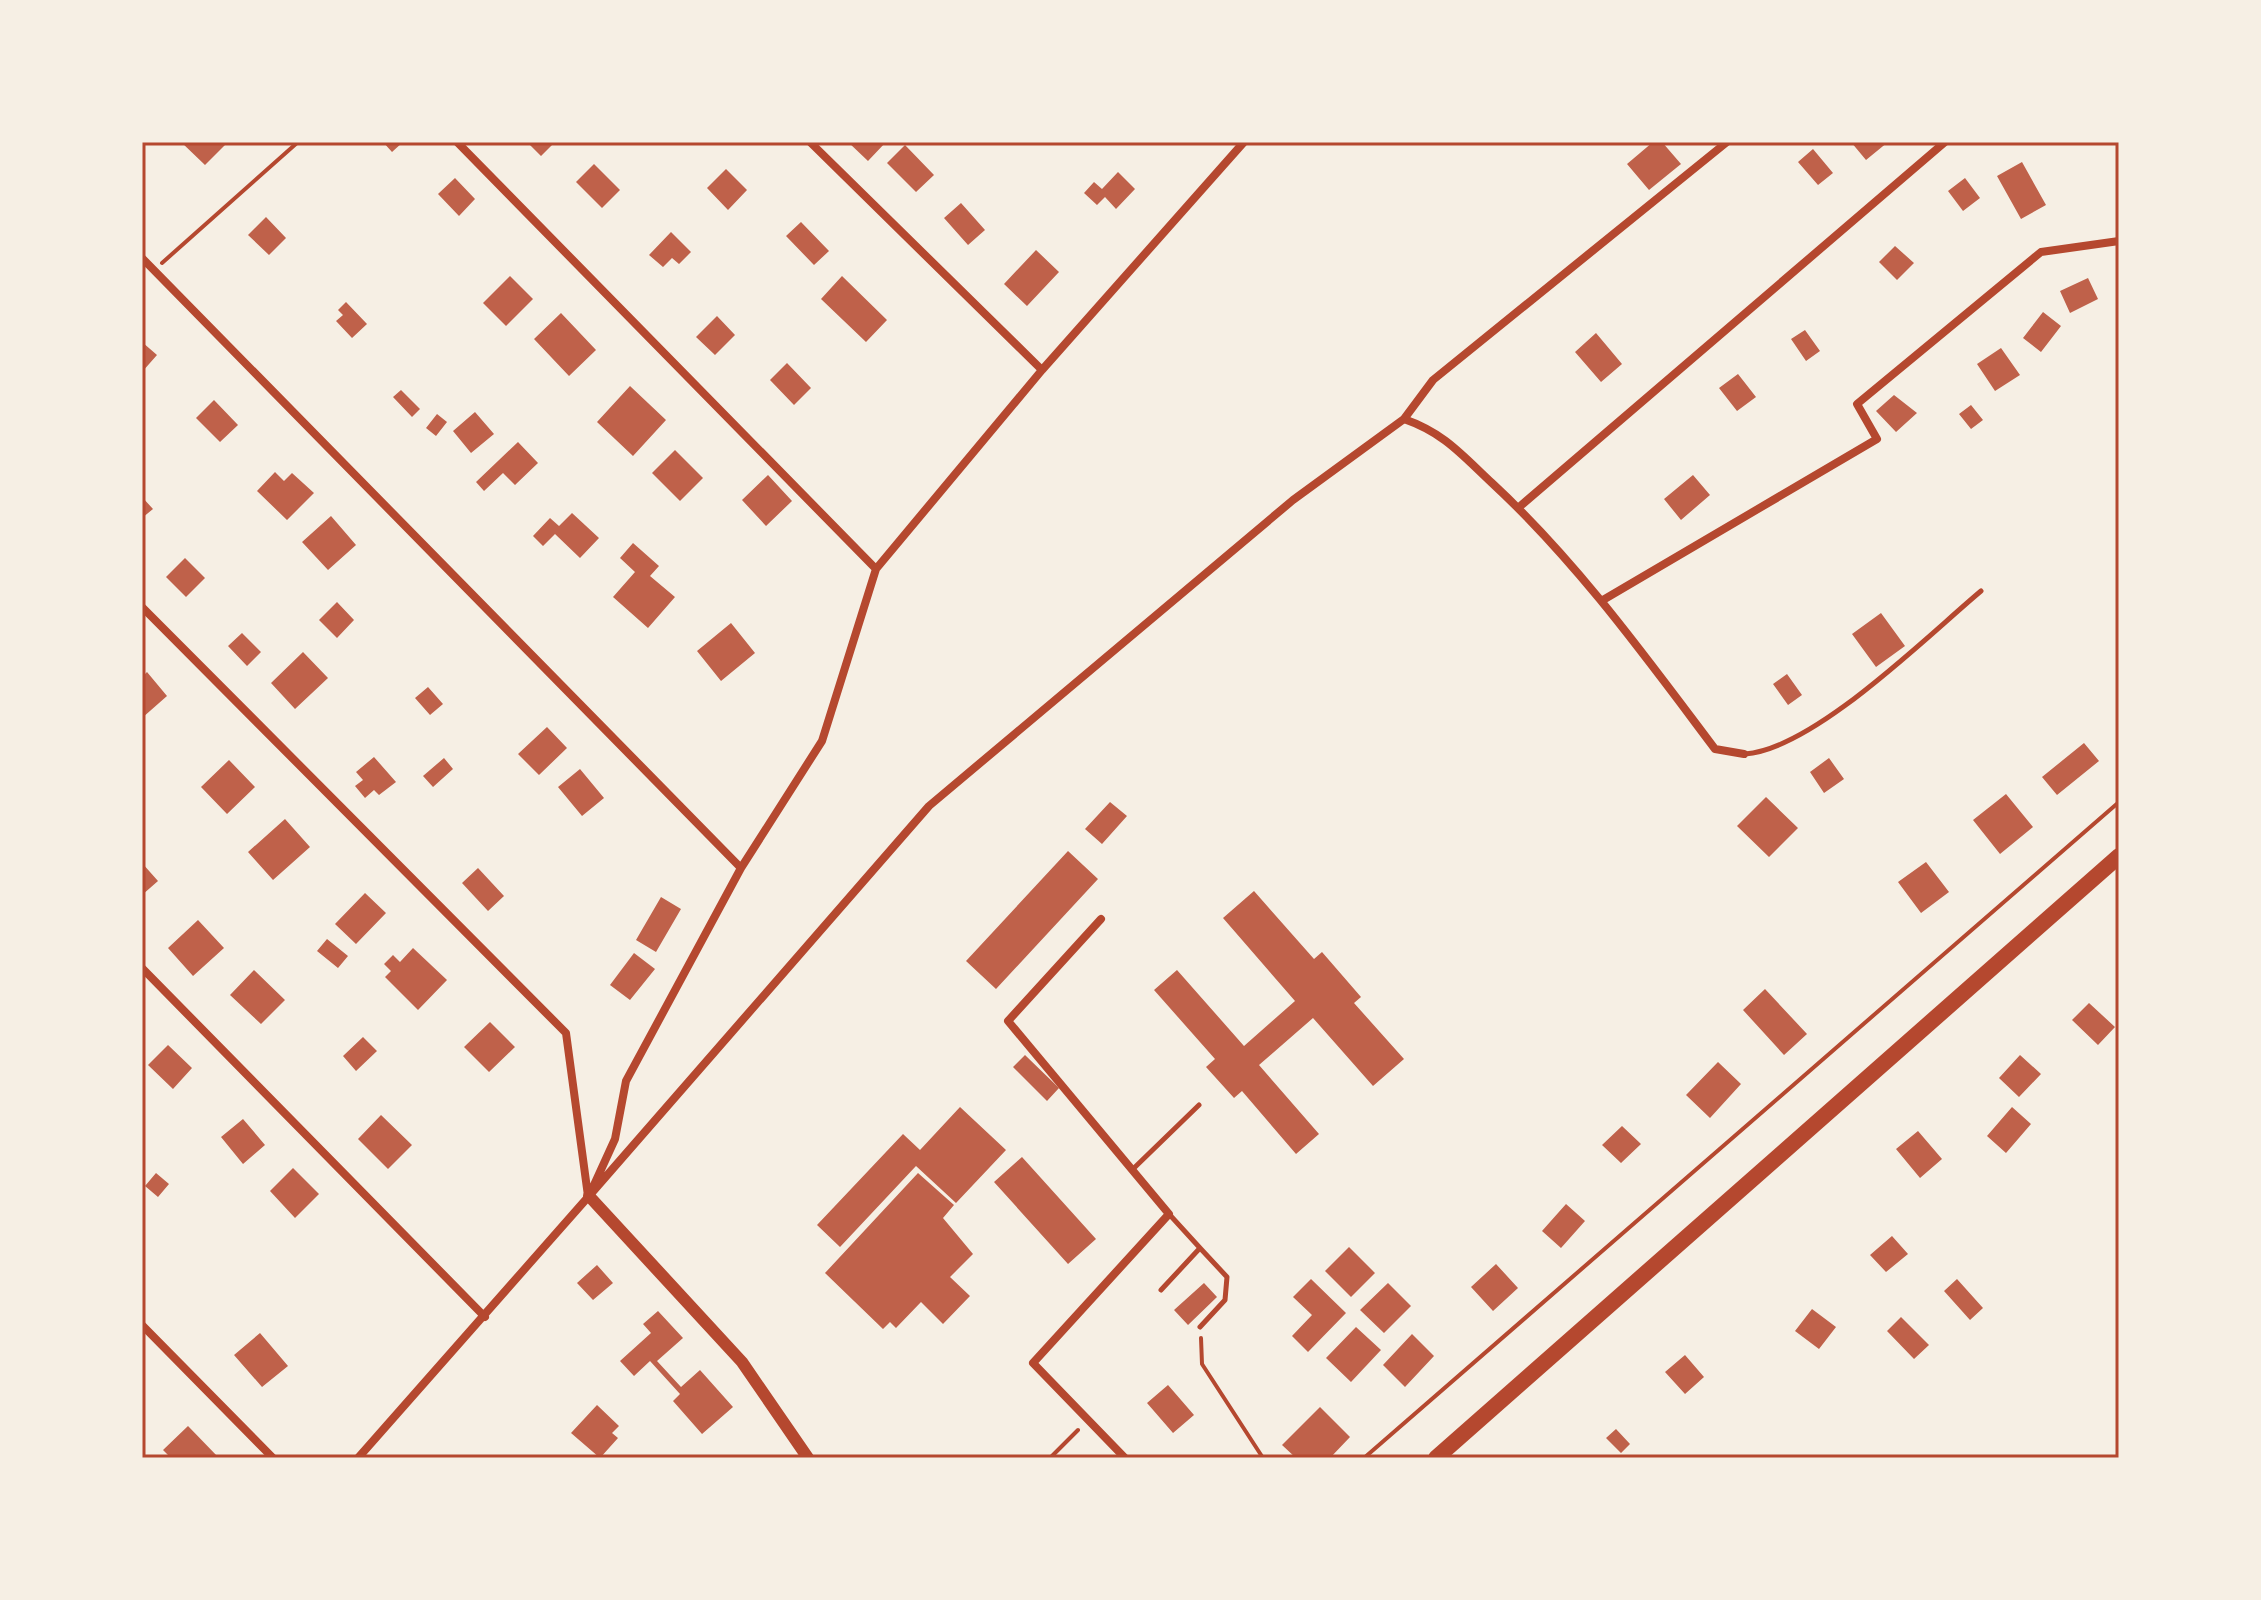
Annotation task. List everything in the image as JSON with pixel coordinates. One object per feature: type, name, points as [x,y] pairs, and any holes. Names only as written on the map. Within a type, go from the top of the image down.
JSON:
[{"type":"main road","points":[[1436,1458],[2119,856]]},
{"type":"street","points":[[457,142],[876,569]]},
{"type":"street","points":[[810,142],[1042,370]]},
{"type":"street","points":[[589,1196],[615,1139],[626,1081],[741,868],[822,741],[876,569],[1042,370],[1244,142]]},
{"type":"street","points":[[358,1458],[485,1317],[929,806],[1293,500],[1404,419],[1433,380],[1727,142]]},
{"type":"street","points":[[1518,508],[1945,142]]},
{"type":"street","points":[[1603,600],[1877,439],[1857,404],[2041,252],[2119,241]]},
{"type":"street","points":[[142,258],[741,868]]},
{"type":"street","points":[[1404,419],[1435,430],[1518,508],[1603,600],[1715,749],[1744,754]]},
{"type":"street","points":[[142,607],[566,1033],[589,1196],[742,1362],[808,1458]]},
{"type":"street","points":[[1101,919],[1008,1021],[1169,1214],[1033,1363],[1125,1458]]},
{"type":"street","points":[[142,968],[485,1317]]},
{"type":"street","points":[[142,1325],[273,1458]]},
{"type":"lane","points":[[1744,754],[1767,752],[1821,721],[1981,591]]},
{"type":"lane","points":[[1132,1170],[1199,1105]]},
{"type":"lane","points":[[1169,1214],[1227,1277],[1225,1300],[1200,1327]]},
{"type":"lane","points":[[1161,1290],[1200,1248]]},
{"type":"path","points":[[154,270],[298,142]]},
{"type":"path","points":[[1364,1458],[2119,802]]},
{"type":"path","points":[[1200,1327],[1202,1364],[1263,1458]]},
{"type":"path","points":[[1050,1458],[1088,1419]]},
{"type":"building","points":[[181,142],[228,142],[205,165]]},
{"type":"building","points":[[383,142],[403,142],[392,152]]},
{"type":"building","points":[[527,142],[555,142],[541,156]]},
{"type":"building","points":[[848,142],[886,142],[868,161]]},
{"type":"building","points":[[1653,142],[1662,142],[1681,164],[1649,190],[1627,164]]},
{"type":"building","points":[[1851,142],[1888,142],[1866,160]]},
{"type":"building","points":[[905,145],[934,175],[916,192],[887,163]]},
{"type":"building","points":[[1813,149],[1833,173],[1818,185],[1798,162]]},
{"type":"building","points":[[2022,162],[2046,205],[2021,219],[1997,176]]},
{"type":"building","points":[[594,164],[620,190],[602,208],[576,182]]},
{"type":"building","points":[[726,169],[747,190],[728,210],[707,188]]},
{"type":"building","points":[[1118,172],[1135,189],[1116,209],[1105,197],[1097,205],[1084,193],[1094,182],[1102,189]]},
{"type":"building","points":[[455,178],[475,199],[459,216],[438,194]]},
{"type":"building","points":[[1965,178],[1980,198],[1963,211],[1948,191]]},
{"type":"building","points":[[961,203],[985,230],[968,245],[944,218]]},
{"type":"building","points":[[266,217],[286,238],[269,255],[248,235]]},
{"type":"building","points":[[801,222],[829,251],[814,265],[786,236]]},
{"type":"building","points":[[671,232],[691,252],[679,264],[672,258],[663,267],[649,255]]},
{"type":"building","points":[[1895,246],[1914,263],[1897,280],[1879,262]]},
{"type":"building","points":[[1036,250],[1059,272],[1027,306],[1004,284]]},
{"type":"building","points":[[510,276],[533,299],[506,326],[483,303]]},
{"type":"building","points":[[842,276],[887,320],[866,342],[821,299]]},
{"type":"building","points":[[2088,278],[2098,299],[2070,313],[2060,291]]},
{"type":"building","points":[[346,302],[367,324],[352,338],[336,321],[343,315],[338,310]]},
{"type":"building","points":[[2043,312],[2061,326],[2041,352],[2023,338]]},
{"type":"building","points":[[561,313],[596,350],[569,376],[534,339]]},
{"type":"building","points":[[717,316],[735,335],[715,355],[696,337]]},
{"type":"building","points":[[1805,330],[1820,351],[1806,361],[1791,339]]},
{"type":"building","points":[[1596,333],[1622,364],[1601,382],[1575,352]]},
{"type":"building","points":[[142,342],[157,355],[142,372]]},
{"type":"building","points":[[2001,348],[2020,375],[1995,391],[1977,364]]},
{"type":"building","points":[[787,363],[811,388],[794,405],[770,380]]},
{"type":"building","points":[[1738,374],[1756,397],[1737,411],[1719,388]]},
{"type":"building","points":[[630,386],[666,420],[633,456],[597,422]]},
{"type":"building","points":[[401,390],[420,409],[412,417],[393,397]]},
{"type":"building","points":[[1894,395],[1917,413],[1896,432],[1876,411]]},
{"type":"building","points":[[214,400],[238,425],[220,442],[196,418]]},
{"type":"building","points":[[1971,405],[1983,420],[1971,429],[1959,414]]},
{"type":"building","points":[[475,412],[494,434],[471,453],[453,431]]},
{"type":"building","points":[[437,414],[447,422],[436,436],[426,428]]},
{"type":"building","points":[[518,442],[538,463],[515,485],[503,473],[484,491],[476,482]]},
{"type":"building","points":[[675,450],[703,478],[680,501],[652,473]]},
{"type":"building","points":[[275,472],[284,481],[292,473],[314,493],[287,520],[257,491]]},
{"type":"building","points":[[768,475],[792,501],[766,526],[742,500]]},
{"type":"building","points":[[1693,475],[1710,495],[1681,520],[1664,499]]},
{"type":"building","points":[[142,497],[153,509],[142,518]]},
{"type":"building","points":[[572,513],[599,538],[580,558],[555,534],[543,546],[533,536],[550,518],[559,526]]},
{"type":"building","points":[[331,516],[356,545],[328,570],[302,542]]},
{"type":"building","points":[[633,543],[659,566],[650,576],[675,597],[648,628],[613,597],[635,572],[620,558]]},
{"type":"building","points":[[185,558],[205,578],[186,597],[166,577]]},
{"type":"building","points":[[337,602],[354,620],[337,638],[319,620]]},
{"type":"building","points":[[1881,613],[1905,646],[1876,667],[1852,634]]},
{"type":"building","points":[[731,623],[755,653],[721,681],[697,651]]},
{"type":"building","points":[[242,633],[261,652],[247,666],[228,646]]},
{"type":"building","points":[[303,652],[328,678],[295,709],[271,683]]},
{"type":"building","points":[[147,672],[167,696],[142,718],[142,677]]},
{"type":"building","points":[[1787,674],[1802,695],[1788,705],[1773,684]]},
{"type":"building","points":[[428,687],[443,704],[430,715],[415,698]]},
{"type":"building","points":[[547,727],[567,748],[539,775],[518,754]]},
{"type":"building","points":[[2084,743],[2099,761],[2057,795],[2042,777]]},
{"type":"building","points":[[374,757],[396,782],[379,795],[374,790],[365,798],[355,786],[363,780],[356,772]]},
{"type":"building","points":[[444,758],[453,769],[433,787],[423,776]]},
{"type":"building","points":[[1829,758],[1844,779],[1824,793],[1810,772]]},
{"type":"building","points":[[229,760],[255,787],[227,814],[201,787]]},
{"type":"building","points":[[580,769],[604,798],[582,816],[558,787]]},
{"type":"building","points":[[2006,794],[2033,827],[2000,854],[1973,820]]},
{"type":"building","points":[[1766,797],[1798,828],[1769,857],[1737,826]]},
{"type":"building","points":[[1110,802],[1127,816],[1102,844],[1085,829]]},
{"type":"building","points":[[285,819],[310,847],[273,880],[248,852]]},
{"type":"building","points":[[1068,851],[1098,879],[996,989],[966,961]]},
{"type":"building","points":[[1926,862],[1949,892],[1921,913],[1898,882]]},
{"type":"building","points":[[142,863],[158,881],[142,895]]},
{"type":"building","points":[[478,868],[504,896],[488,911],[462,883]]},
{"type":"building","points":[[1254,891],[1314,959],[1322,952],[1361,997],[1354,1003],[1404,1059],[1373,1086],[1313,1018],[1259,1065],[1319,1134],[1296,1154],[1242,1091],[1234,1098],[1206,1067],[1215,1059],[1154,990],[1177,970],[1244,1046],[1295,1001],[1223,918]]},
{"type":"building","points":[[365,893],[386,913],[356,944],[335,924]]},
{"type":"building","points":[[661,897],[681,909],[656,952],[636,940]]},
{"type":"building","points":[[198,920],[224,948],[193,976],[168,948]]},
{"type":"building","points":[[327,939],[348,956],[338,968],[317,951]]},
{"type":"building","points":[[413,948],[447,980],[418,1010],[385,977],[391,971],[384,964],[393,955],[400,962]]},
{"type":"building","points":[[634,953],[655,969],[630,1000],[610,985]]},
{"type":"building","points":[[254,970],[285,1000],[261,1024],[230,995]]},
{"type":"building","points":[[1765,989],[1807,1034],[1784,1055],[1743,1010]]},
{"type":"building","points":[[2089,1003],[2115,1027],[2098,1045],[2072,1020]]},
{"type":"building","points":[[490,1022],[515,1047],[489,1072],[464,1047]]},
{"type":"building","points":[[363,1037],[377,1051],[356,1071],[343,1056]]},
{"type":"building","points":[[168,1045],[192,1068],[173,1089],[148,1065]]},
{"type":"building","points":[[1025,1055],[1059,1088],[1047,1101],[1013,1067]]},
{"type":"building","points":[[2020,1055],[2041,1074],[2019,1097],[1999,1078]]},
{"type":"building","points":[[1718,1062],[1741,1084],[1710,1118],[1686,1095]]},
{"type":"building","points":[[960,1107],[1006,1150],[956,1203],[916,1166],[840,1247],[817,1225],[903,1134],[920,1150]]},
{"type":"building","points":[[2012,1107],[2031,1124],[2006,1153],[1987,1136]]},
{"type":"building","points":[[381,1115],[412,1145],[388,1169],[358,1139]]},
{"type":"building","points":[[243,1119],[265,1145],[243,1164],[221,1137]]},
{"type":"building","points":[[1622,1126],[1641,1144],[1621,1163],[1602,1145]]},
{"type":"building","points":[[1918,1131],[1942,1159],[1920,1178],[1896,1149]]},
{"type":"building","points":[[1022,1157],[1096,1239],[1068,1264],[994,1182]]},
{"type":"building","points":[[293,1168],[319,1194],[295,1218],[270,1191]]},
{"type":"building","points":[[156,1173],[169,1184],[158,1197],[145,1186]]},
{"type":"building","points":[[918,1173],[954,1205],[943,1218],[973,1254],[950,1277],[970,1296],[943,1324],[921,1302],[896,1328],[890,1322],[883,1329],[825,1273]]},
{"type":"building","points":[[1566,1204],[1585,1221],[1561,1248],[1542,1231]]},
{"type":"building","points":[[1892,1236],[1908,1254],[1886,1272],[1870,1255]]},
{"type":"building","points":[[1349,1247],[1375,1273],[1351,1297],[1325,1271]]},
{"type":"building","points":[[1496,1264],[1518,1288],[1493,1311],[1471,1287]]},
{"type":"building","points":[[597,1265],[613,1283],[593,1300],[577,1283]]},
{"type":"building","points":[[1311,1279],[1346,1313],[1308,1352],[1292,1336],[1312,1315],[1293,1297]]},
{"type":"building","points":[[1957,1279],[1983,1308],[1970,1320],[1944,1291]]},
{"type":"building","points":[[1204,1283],[1217,1297],[1188,1325],[1174,1310]]},
{"type":"building","points":[[1388,1283],[1411,1306],[1384,1333],[1360,1310]]},
{"type":"building","points":[[1812,1309],[1836,1327],[1819,1349],[1795,1331]]},
{"type":"building","points":[[658,1311],[683,1338],[657,1361],[681,1387],[700,1370],[733,1407],[702,1434],[673,1401],[680,1394],[650,1361],[634,1376],[620,1361],[651,1333],[643,1324]]},
{"type":"building","points":[[1901,1317],[1929,1345],[1914,1359],[1887,1331]]},
{"type":"building","points":[[1356,1327],[1381,1350],[1351,1382],[1326,1358]]},
{"type":"building","points":[[260,1333],[288,1366],[262,1387],[234,1355]]},
{"type":"building","points":[[1412,1334],[1434,1356],[1405,1387],[1383,1365]]},
{"type":"building","points":[[1685,1355],[1704,1377],[1685,1394],[1665,1372]]},
{"type":"building","points":[[1168,1385],[1194,1415],[1173,1433],[1147,1403]]},
{"type":"building","points":[[597,1405],[619,1426],[612,1433],[618,1438],[600,1458],[571,1433]]},
{"type":"building","points":[[1320,1407],[1350,1437],[1330,1458],[1296,1458],[1282,1445]]},
{"type":"building","points":[[188,1426],[219,1458],[171,1458],[163,1450]]},
{"type":"building","points":[[1616,1429],[1630,1444],[1621,1453],[1606,1438]]}]
